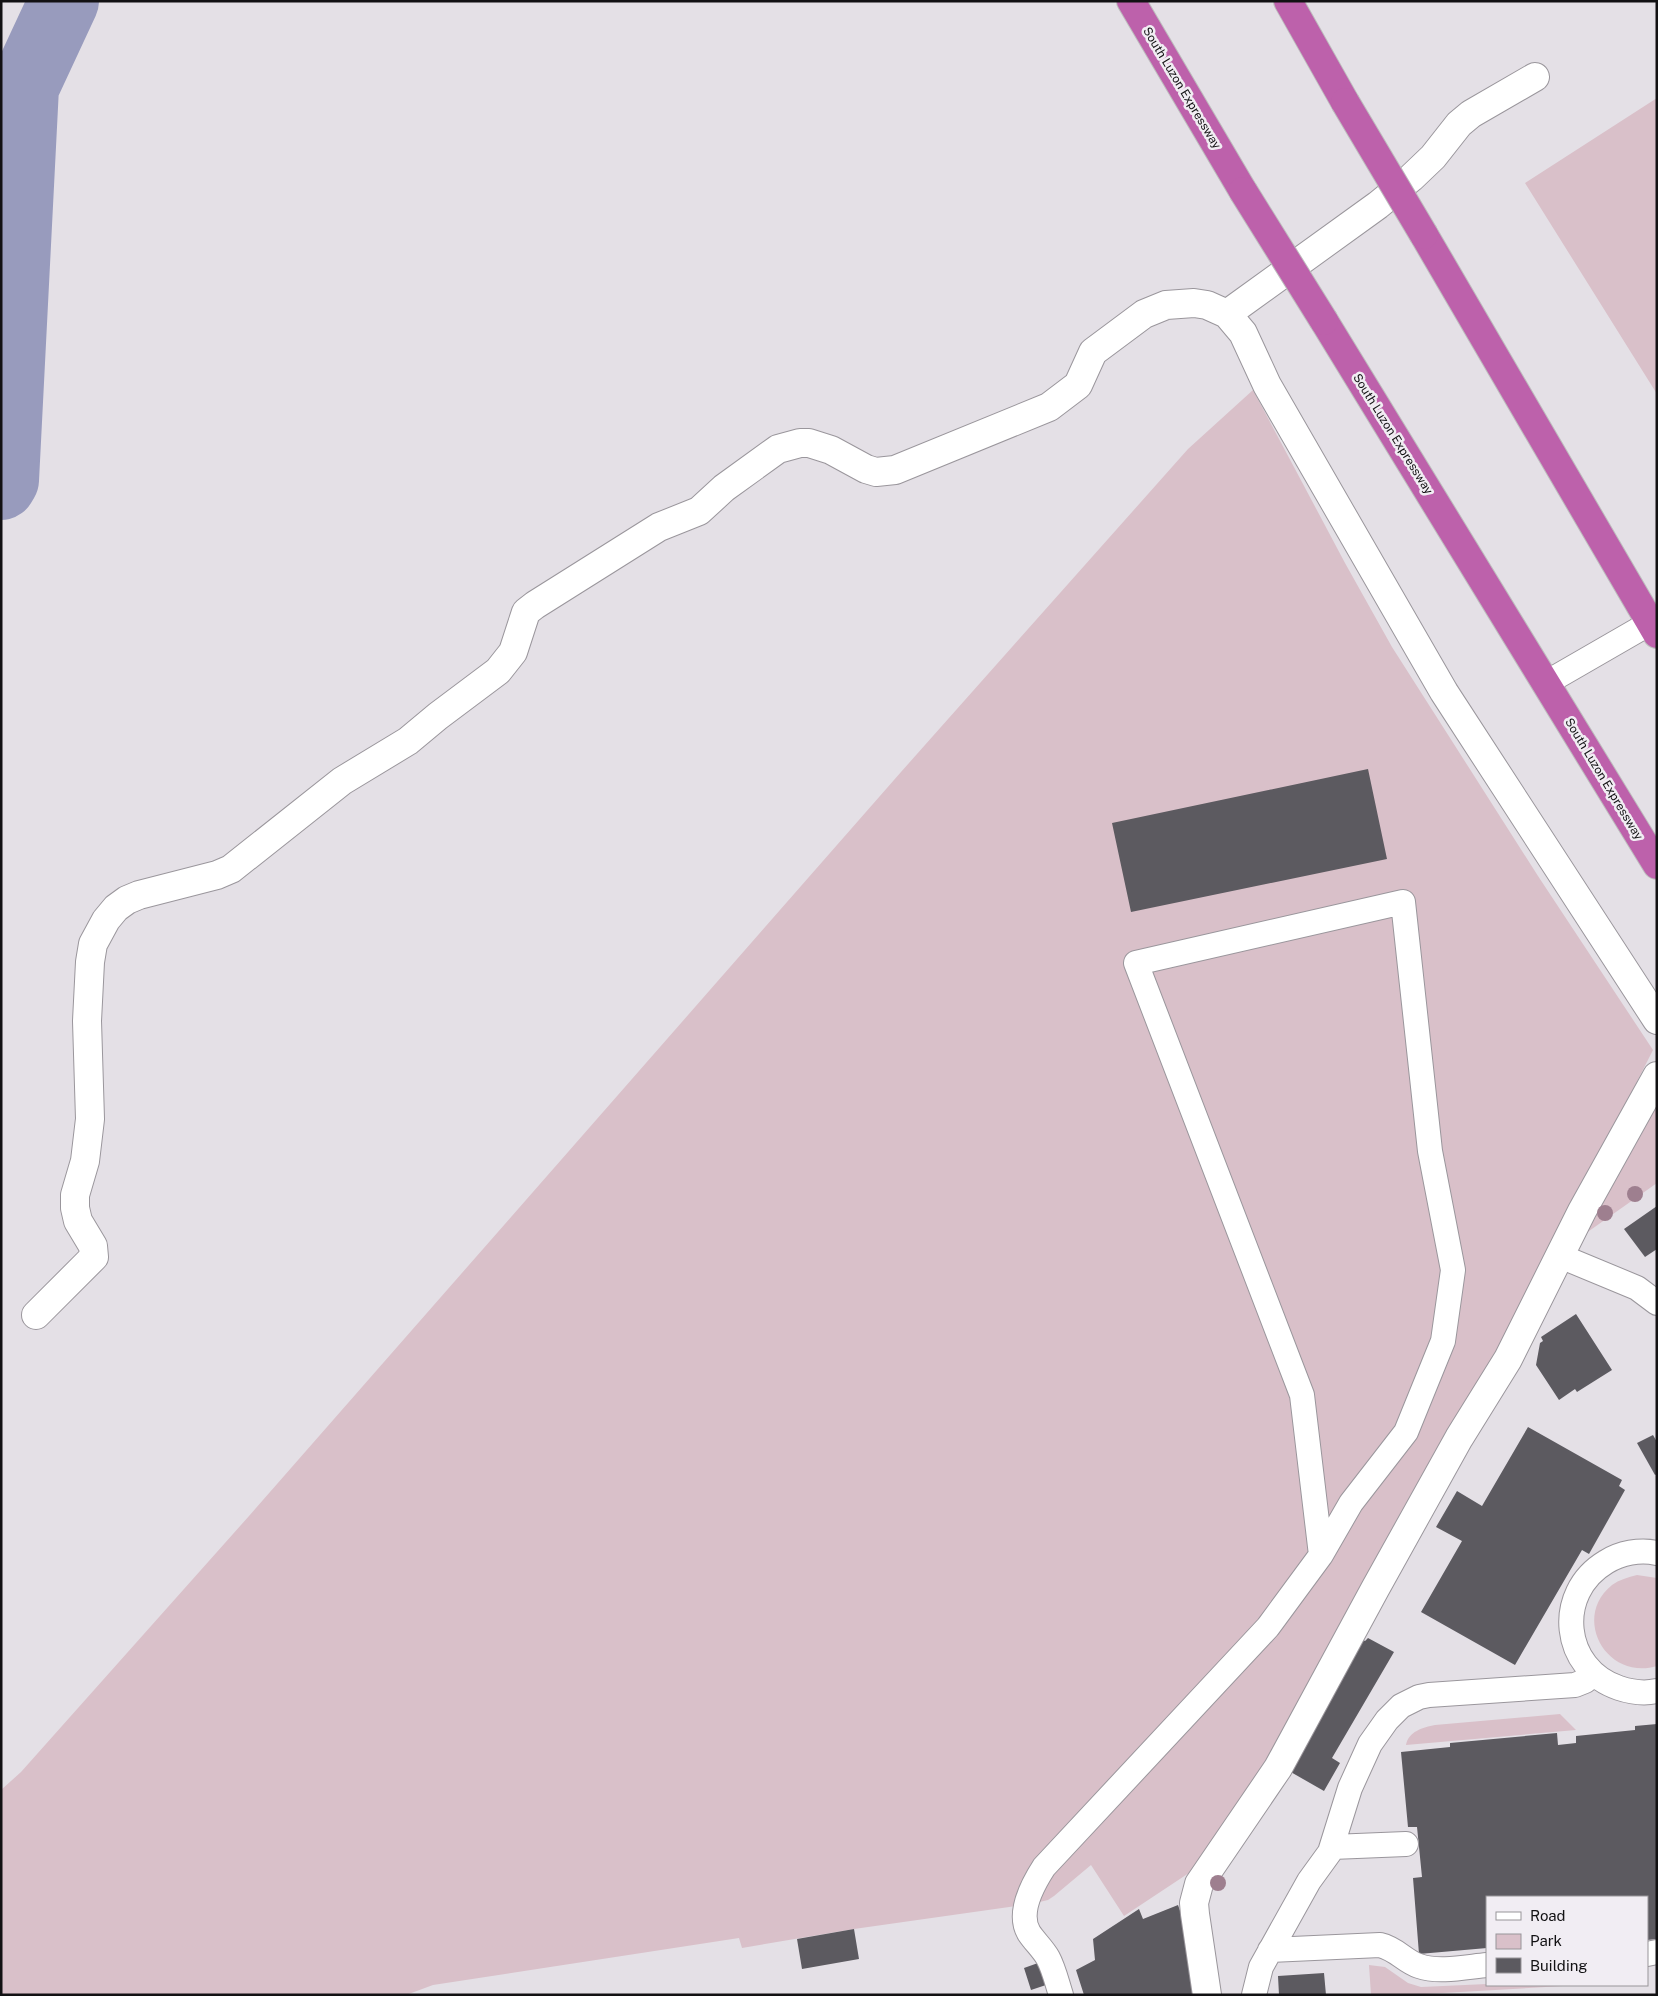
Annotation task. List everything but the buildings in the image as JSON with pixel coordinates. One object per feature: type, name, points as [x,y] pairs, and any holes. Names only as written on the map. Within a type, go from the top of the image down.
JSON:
[{"type":"highway","name":"South Luzon Expressway","points":[[1131,1],[1243,190],[1657,865]]},
{"type":"highway","points":[[1288,1],[1653,629]]},
{"type":"street","points":[[1227,314],[1378,205],[1404,184],[1433,157],[1446,138],[1471,114],[1535,77]]},
{"type":"street","points":[[36,1315],[94,1257],[93,1246],[78,1222],[74,1208],[74,1195],[85,1161],[90,1119],[86,1021],[90,962],[93,944],[100,930],[116,908],[139,895],[217,875],[243,860],[342,782],[408,742],[438,716],[498,671],[513,652],[526,612],[535,605],[659,527],[700,510],[724,488],[778,449],[800,443],[809,443],[831,450],[866,469],[876,472],[895,470],[1049,407],[1078,385],[1093,352],[1144,314],[1166,305],[1207,305],[1227,314],[1243,333],[1267,385],[1444,692],[1657,1020]]},
{"type":"street","points":[[1207,1995],[1194,1903],[1198,1884],[1278,1768],[1375,1588],[1459,1438],[1508,1359],[1582,1211],[1657,1076]]},
{"type":"lane","points":[[1546,683],[1653,629]]},
{"type":"lane","points":[[1061,1995],[1049,1960],[1029,1932],[1026,1922],[1029,1897],[1036,1879],[1044,1867],[1268,1627],[1321,1555],[1352,1503],[1406,1432],[1443,1341],[1453,1270],[1430,1151],[1403,902],[1136,963],[1302,1395],[1321,1555]]},
{"type":"lane","points":[[1560,1256],[1637,1288],[1657,1302]]},
{"type":"lane","points":[[1657,1554],[1634,1552],[1614,1557],[1597,1567],[1583,1582],[1574,1600],[1570,1620],[1573,1640],[1581,1659],[1594,1674],[1611,1685],[1630,1692],[1657,1691]]},
{"type":"lane","points":[[1254,1995],[1259,1973],[1270,1950],[1309,1881],[1332,1847],[1350,1788],[1362,1760],[1377,1732],[1401,1706],[1429,1695],[1575,1685],[1585,1682],[1594,1674]]},
{"type":"lane","points":[[1332,1847],[1406,1844]]},
{"type":"lane","points":[[1270,1950],[1380,1945],[1395,1950],[1410,1961],[1425,1967],[1486,1965]]},
{"type":"green space","points":[[1657,98],[1657,394],[1525,183]]},
{"type":"green space","points":[[1253,390],[1392,647],[1538,876],[1653,1050],[1503,1350],[1267,1771],[1198,1867],[1124,1916],[1091,1865],[1048,1900],[1031,1904],[854,1929],[742,1948],[739,1938],[433,1985],[406,1995],[1,1995],[1,1790],[21,1772],[249,1516],[901,772],[1188,449]]},
{"type":"green space","points":[[1657,1101],[1657,1183],[1582,1236]]},
{"type":"green space","points":[[1637,1575],[1657,1578],[1657,1666],[1639,1668],[1623,1664],[1610,1656],[1600,1644],[1595,1629],[1595,1614],[1600,1599],[1615,1583]]},
{"type":"green space","points":[[1560,1714],[1576,1730],[1406,1745],[1407,1740],[1413,1733],[1430,1726]]},
{"type":"green space","points":[[1369,1965],[1385,1967],[1408,1983],[1421,1987],[1486,1984],[1486,1986],[1563,1986],[1408,1995],[1371,1995]]},
{"type":"waterway","points":[[1,485],[4,480],[24,87],[64,1]]}]
